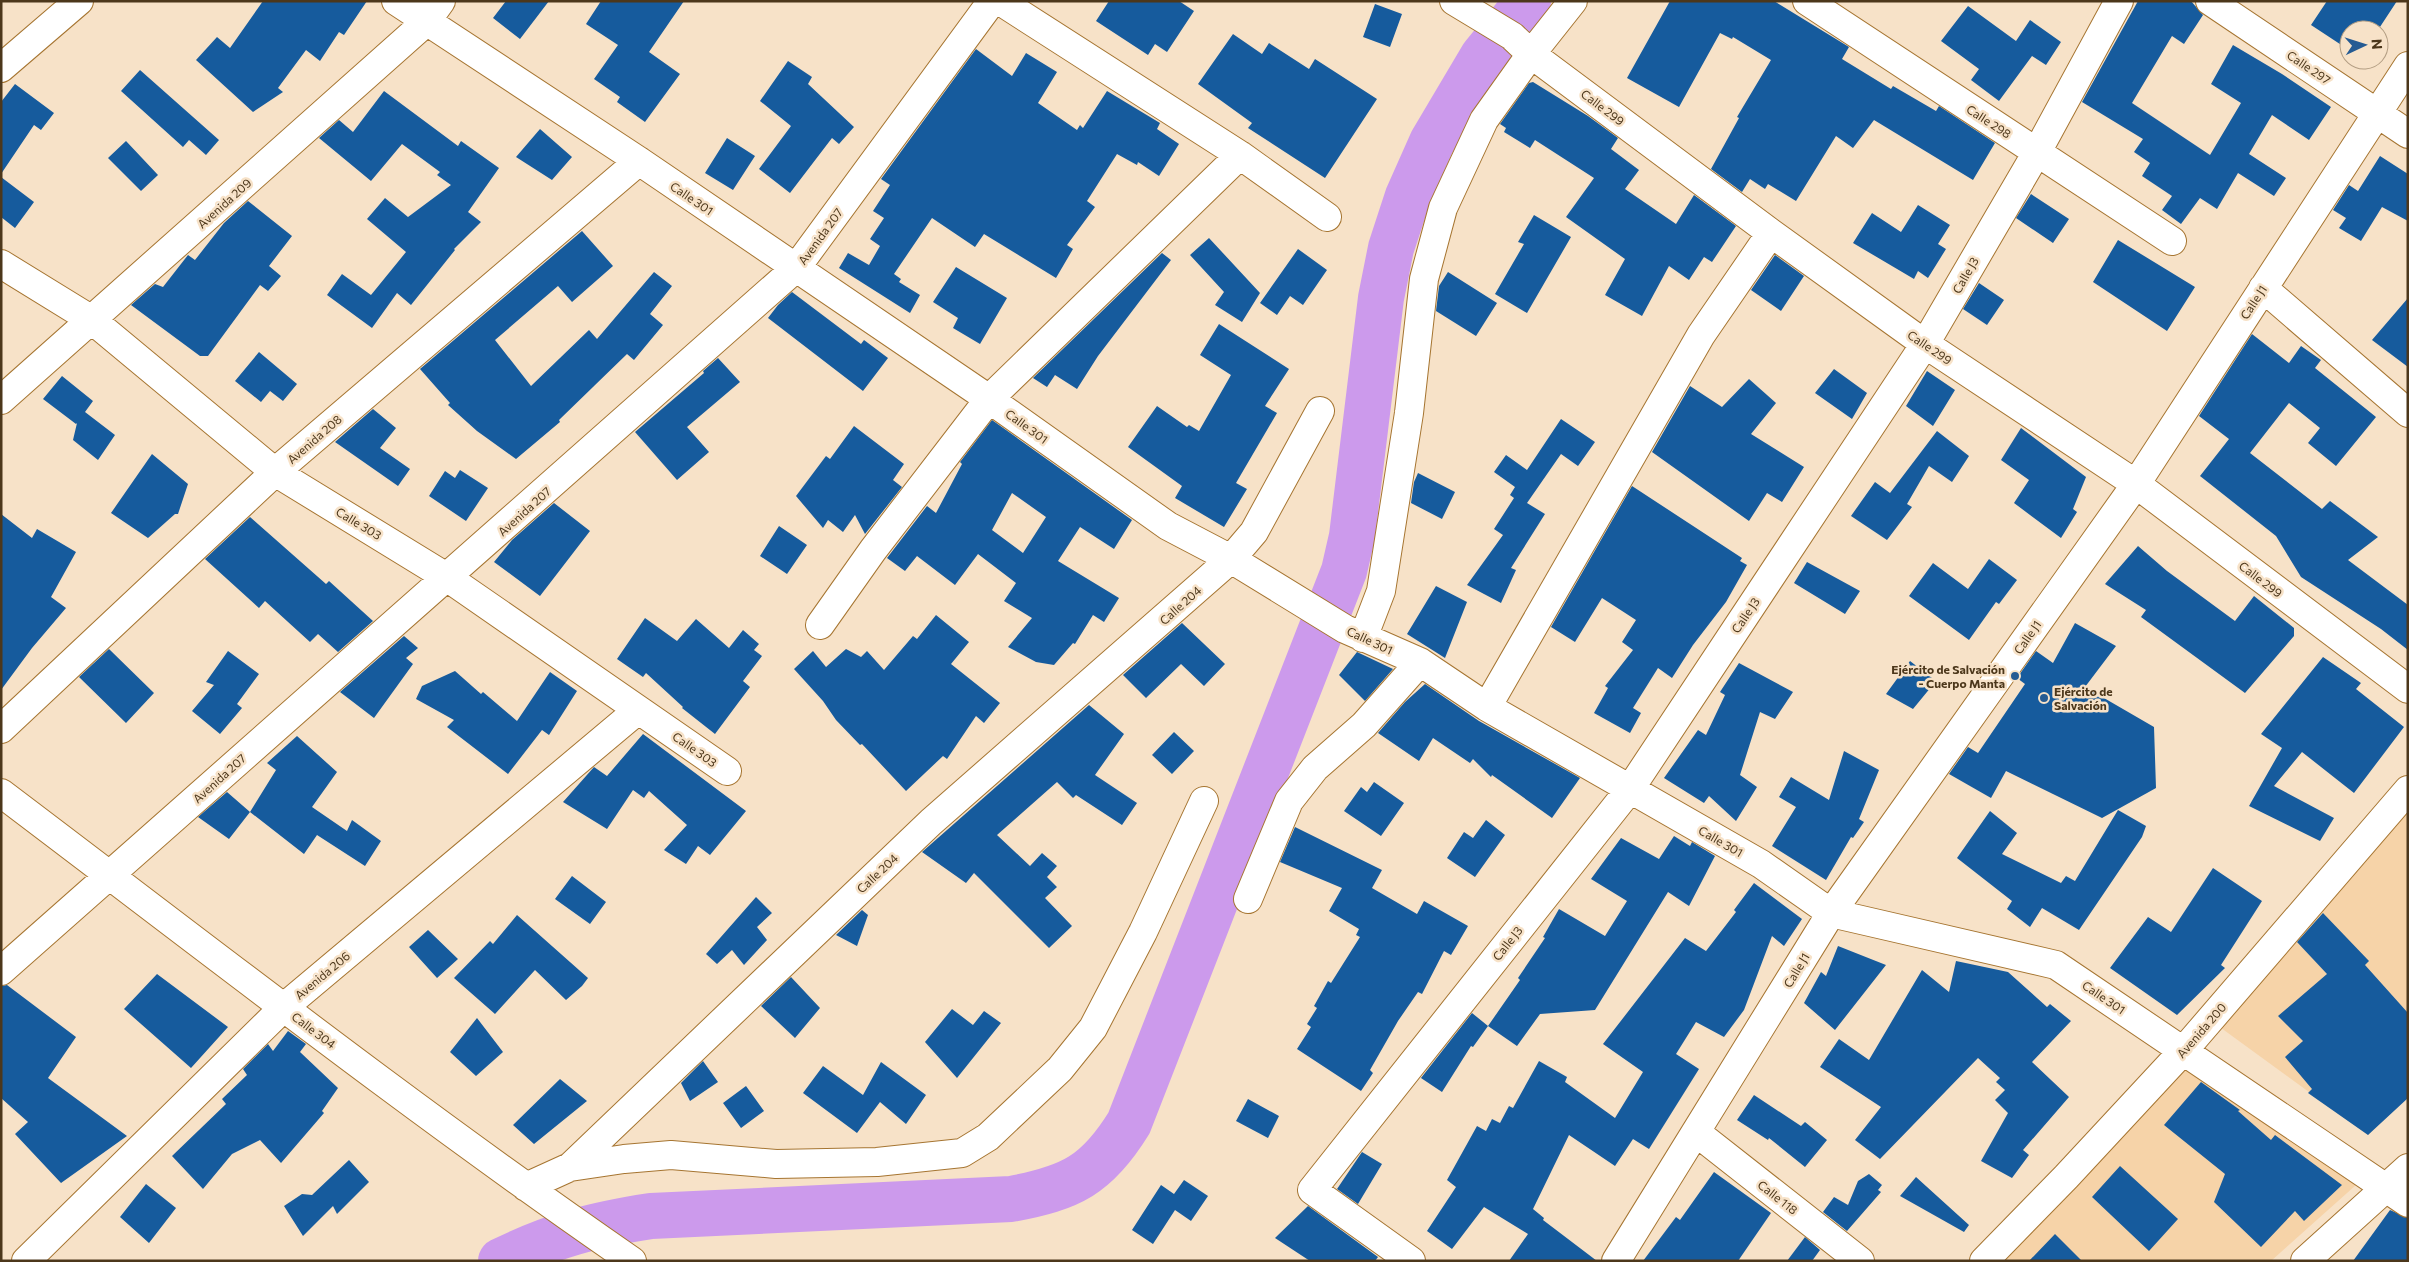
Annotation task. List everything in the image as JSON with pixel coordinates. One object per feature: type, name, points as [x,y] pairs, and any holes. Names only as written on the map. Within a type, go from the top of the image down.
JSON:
[{"type":"street","points":[[1,68],[79,1]]},
{"type":"street","name":"Calle 301","points":[[396,1],[434,11],[639,161],[990,399],[1168,526],[1232,559],[1273,586],[1354,633],[1420,662],[1487,707],[1761,864],[1831,913],[2056,965],[2408,1203]]},
{"type":"street","name":"Avenida 207","points":[[1,971],[346,665],[448,578],[796,268],[992,1]]},
{"type":"street","points":[[1000,1],[1240,155],[1327,217]]},
{"type":"street","name":"Calle 299","points":[[1454,1],[1521,45],[1771,233],[1925,344],[2136,484],[2408,689]]},
{"type":"street","points":[[1354,633],[1380,592],[1409,414],[1424,279],[1443,208],[1521,45],[1573,1]]},
{"type":"street","name":"Calle 298","points":[[1807,1],[2172,240]]},
{"type":"street","name":"Calle J3","points":[[1411,1261],[1312,1190],[1630,789],[1925,344],[2036,152],[2120,1]]},
{"type":"street","name":"Calle 297","points":[[2210,1],[2408,134]]},
{"type":"street","name":"Avenida 209","points":[[1,400],[434,11]]},
{"type":"street","name":"Calle J1","points":[[1616,1261],[1831,913],[2136,484],[2408,66]]},
{"type":"street","points":[[820,625],[873,550],[990,399],[1240,155]]},
{"type":"street","name":"Avenida 208","points":[[1,729],[275,472],[639,161]]},
{"type":"street","points":[[1487,707],[1702,335],[1771,233]]},
{"type":"street","name":"Calle 303","points":[[1,264],[92,320],[275,472],[448,578],[726,771]]},
{"type":"street","points":[[2263,288],[2408,413]]},
{"type":"street","name":"Calle 204","points":[[534,1194],[570,1167],[931,822],[1232,559],[1254,532],[1320,411]]},
{"type":"street","points":[[1248,898],[1289,801],[1315,768],[1364,725],[1420,662]]},
{"type":"street","name":"Avenida 206","points":[[26,1261],[283,1008],[638,710]]},
{"type":"street","name":"Avenida 200","points":[[1984,1261],[2066,1177],[2184,1050],[2408,790]]},
{"type":"street","name":"Calle 304","points":[[1,793],[283,1008],[534,1194],[632,1261]]},
{"type":"street","points":[[570,1167],[624,1159],[671,1155],[776,1164],[877,1162],[962,1152],[988,1137],[1060,1070],[1093,1028],[1143,932],[1204,801]]},
{"type":"street","name":"Calle 118","points":[[1696,1133],[1860,1261]]},
{"type":"street","points":[[2305,1261],[2408,1168]]},
{"type":"shaded area","points":[[2408,799],[2408,1097],[2368,1135],[2217,1025]]},
{"type":"shaded area","points":[[2192,1051],[2356,1185],[2271,1261],[2004,1261]]},
{"type":"building","points":[[263,1],[367,1],[344,35],[339,32],[320,61],[306,50],[278,88],[283,92],[253,112],[196,60],[217,37],[230,48]]},
{"type":"building","points":[[506,1],[549,1],[520,39],[493,18]]},
{"type":"building","points":[[601,1],[684,1],[649,52],[680,74],[645,122],[617,102],[620,97],[594,79],[618,45],[586,24]]},
{"type":"building","points":[[1109,1],[1179,1],[1194,11],[1167,52],[1155,44],[1148,55],[1096,21]]},
{"type":"building","points":[[1670,1],[1774,1],[1849,47],[1842,59],[1891,89],[1893,86],[1936,111],[1939,106],[1995,143],[1973,180],[1874,120],[1853,148],[1836,136],[1796,201],[1768,184],[1765,189],[1750,179],[1742,192],[1711,169],[1739,118],[1737,117],[1771,60],[1733,37],[1732,39],[1720,33],[1679,107],[1627,78]]},
{"type":"building","points":[[2138,1],[2191,1],[2203,15],[2184,44],[2172,36],[2132,103],[2210,155],[2241,103],[2211,84],[2233,45],[2282,74],[2331,107],[2309,140],[2272,115],[2249,154],[2286,178],[2274,196],[2238,173],[2217,209],[2200,198],[2181,224],[2162,210],[2172,196],[2142,176],[2150,163],[2134,152],[2143,139],[2082,102]]},
{"type":"building","points":[[2327,1],[2397,1],[2385,20],[2339,20],[2339,43],[2311,25]]},
{"type":"building","points":[[1375,4],[1402,14],[1390,47],[1363,37]]},
{"type":"building","points":[[1968,6],[2016,41],[2030,20],[2061,42],[2046,65],[2032,56],[1999,101],[1971,80],[1979,69],[1941,41]]},
{"type":"building","points":[[1233,34],[1262,54],[1269,43],[1309,69],[1315,59],[1377,99],[1325,178],[1248,128],[1252,123],[1198,84]]},
{"type":"building","points":[[976,49],[1012,76],[1026,53],[1057,72],[1038,103],[1077,130],[1080,125],[1083,128],[1107,91],[1160,123],[1157,129],[1179,144],[1159,176],[1138,162],[1137,165],[1117,154],[1087,201],[1095,207],[1067,245],[1073,249],[1056,278],[984,234],[975,247],[932,218],[894,274],[901,279],[899,282],[920,295],[910,313],[839,268],[848,253],[869,265],[880,246],[870,239],[884,218],[873,211],[890,185],[881,179]]},
{"type":"building","points":[[788,61],[812,77],[808,84],[854,127],[839,144],[832,138],[790,193],[759,169],[791,126],[760,101]]},
{"type":"building","points":[[140,70],[219,140],[206,155],[189,140],[183,147],[121,91]]},
{"type":"building","points":[[1533,82],[1588,116],[1618,138],[1611,149],[1639,170],[1625,189],[1676,224],[1694,195],[1736,226],[1712,262],[1704,257],[1689,280],[1669,266],[1642,316],[1605,295],[1625,259],[1566,217],[1594,178],[1535,140],[1530,148],[1504,132],[1506,128],[1500,124],[1529,83]]},
{"type":"building","points":[[15,84],[54,113],[41,130],[34,125],[1,174],[1,102]]},
{"type":"building","points":[[384,91],[458,146],[461,141],[499,168],[468,212],[481,222],[454,249],[411,305],[397,293],[372,328],[327,295],[342,274],[371,295],[406,252],[367,219],[385,198],[408,217],[451,185],[437,175],[440,172],[402,144],[371,181],[319,138],[339,120],[353,132]]},
{"type":"building","points":[[540,129],[572,157],[552,180],[516,157]]},
{"type":"building","points":[[727,138],[755,156],[733,190],[705,173]]},
{"type":"building","points":[[126,141],[158,175],[141,191],[108,158]]},
{"type":"building","points":[[2380,156],[2408,174],[2408,221],[2382,207],[2361,241],[2339,228],[2346,218],[2333,210],[2349,185],[2358,191]]},
{"type":"building","points":[[1,177],[34,202],[15,228],[1,217]]},
{"type":"building","points":[[2031,194],[2069,219],[2053,243],[2016,218]]},
{"type":"building","points":[[248,201],[292,236],[269,266],[281,276],[268,291],[260,285],[208,356],[200,356],[131,305],[155,284],[163,287],[188,255],[195,260],[224,223]]},
{"type":"building","points":[[1918,205],[1950,225],[1938,244],[1946,249],[1928,278],[1918,271],[1914,279],[1853,243],[1872,213],[1901,232]]},
{"type":"building","points":[[1534,215],[1571,237],[1527,313],[1495,294],[1524,244],[1518,242]]},
{"type":"building","points":[[582,231],[613,266],[572,302],[558,286],[495,340],[531,386],[589,330],[597,339],[654,272],[672,286],[650,314],[663,325],[634,360],[627,354],[559,420],[560,422],[516,459],[477,431],[448,405],[450,403],[420,369]]},
{"type":"building","points":[[1209,238],[1260,293],[1242,322],[1215,305],[1224,292],[1190,255]]},
{"type":"building","points":[[2118,240],[2195,287],[2167,331],[2093,282]]},
{"type":"building","points":[[1298,249],[1327,270],[1303,305],[1290,296],[1277,315],[1260,303]]},
{"type":"building","points":[[1162,253],[1171,260],[1098,356],[1077,389],[1055,375],[1047,387],[1033,378]]},
{"type":"building","points":[[1775,255],[1804,276],[1781,311],[1751,290]]},
{"type":"building","points":[[956,267],[1007,298],[980,344],[953,328],[958,318],[933,302]]},
{"type":"building","points":[[1448,272],[1497,303],[1476,336],[1436,311],[1439,286]]},
{"type":"building","points":[[1979,283],[2004,300],[1987,325],[1963,309]]},
{"type":"building","points":[[792,292],[861,344],[864,340],[888,358],[863,391],[768,318]]},
{"type":"building","points":[[2408,298],[2408,367],[2372,340]]},
{"type":"building","points":[[1219,324],[1289,369],[1265,406],[1277,413],[1236,483],[1247,489],[1224,527],[1175,498],[1182,486],[1128,447],[1157,406],[1187,427],[1189,425],[1199,431],[1231,375],[1200,355]]},
{"type":"building","points":[[2252,334],[2289,363],[2301,346],[2321,360],[2315,368],[2376,417],[2336,466],[2308,443],[2320,428],[2289,403],[2250,453],[2322,509],[2330,501],[2378,537],[2348,560],[2408,605],[2408,650],[2381,629],[2301,577],[2276,536],[2200,476],[2229,439],[2199,416]]},
{"type":"building","points":[[259,352],[297,384],[283,401],[270,391],[261,402],[235,381]]},
{"type":"building","points":[[718,358],[740,382],[687,427],[709,452],[677,480],[635,432],[704,373],[703,371]]},
{"type":"building","points":[[1834,369],[1867,393],[1852,419],[1815,393]]},
{"type":"building","points":[[1927,371],[1955,390],[1933,426],[1906,406]]},
{"type":"building","points":[[62,376],[93,401],[85,412],[115,435],[98,460],[73,440],[77,423],[43,399]]},
{"type":"building","points":[[1749,379],[1776,403],[1751,434],[1804,467],[1782,502],[1767,493],[1749,521],[1652,452],[1690,386],[1722,407]]},
{"type":"building","points":[[373,409],[396,428],[380,448],[410,469],[398,486],[335,442]]},
{"type":"building","points":[[1561,419],[1595,442],[1578,466],[1561,454],[1527,503],[1545,514],[1511,568],[1516,570],[1501,603],[1467,585],[1503,535],[1494,529],[1514,498],[1510,495],[1515,487],[1494,472],[1506,455],[1527,470]]},
{"type":"building","points":[[992,420],[1132,520],[1114,549],[1080,527],[1058,561],[1119,598],[1104,622],[1093,615],[1075,644],[1073,643],[1054,665],[1036,662],[1008,647],[1032,618],[1004,601],[1016,583],[978,554],[955,585],[917,556],[905,571],[887,558],[927,506],[936,513],[962,464],[960,462]],"holes":[[[1012,493],[1046,517],[1023,553],[992,530]]]},
{"type":"building","points":[[854,426],[904,464],[893,480],[902,487],[865,534],[855,515],[843,532],[828,520],[823,528],[796,496],[826,456],[830,459]]},
{"type":"building","points":[[2021,428],[2086,477],[2073,509],[2077,512],[2061,538],[2014,503],[2029,480],[2001,460]]},
{"type":"building","points":[[1937,431],[1969,456],[1952,482],[1929,466],[1907,504],[1912,507],[1887,540],[1851,516],[1875,482],[1890,493]]},
{"type":"building","points":[[152,454],[188,484],[178,514],[175,514],[148,538],[111,513]]},
{"type":"building","points":[[460,470],[488,488],[466,521],[429,496],[445,471],[455,478]]},
{"type":"building","points":[[1418,473],[1455,492],[1442,519],[1411,503],[1414,482]]},
{"type":"building","points":[[1632,486],[1742,558],[1740,561],[1747,565],[1726,602],[1693,645],[1672,678],[1658,668],[1633,708],[1641,713],[1630,733],[1594,713],[1608,688],[1605,686],[1633,650],[1622,642],[1636,620],[1602,598],[1575,642],[1551,627]]},
{"type":"building","points":[[554,503],[590,531],[540,596],[494,562],[512,540]]},
{"type":"building","points":[[1,514],[32,538],[37,529],[76,552],[51,597],[66,608],[32,648],[1,690]]},
{"type":"building","points":[[250,517],[326,584],[329,581],[373,621],[338,652],[318,634],[310,642],[265,601],[259,608],[205,559]]},
{"type":"building","points":[[779,526],[807,545],[787,574],[760,556]]},
{"type":"building","points":[[2138,546],[2167,571],[2235,621],[2254,596],[2294,628],[2294,636],[2245,693],[2141,617],[2146,610],[2105,584]]},
{"type":"building","points":[[1989,559],[2017,580],[1999,604],[1996,602],[1969,640],[1909,596],[1933,563],[1968,589]]},
{"type":"building","points":[[1807,562],[1860,591],[1845,614],[1794,583]]},
{"type":"building","points":[[1436,586],[1467,602],[1445,658],[1407,634]]},
{"type":"building","points":[[936,615],[969,642],[951,664],[1000,703],[984,723],[976,716],[947,759],[943,756],[906,791],[862,744],[860,745],[836,720],[823,701],[794,669],[813,651],[826,667],[846,649],[861,657],[867,651],[884,670],[913,636],[917,639]]},
{"type":"building","points":[[645,618],[677,641],[696,619],[729,648],[743,630],[759,644],[754,650],[762,656],[743,681],[750,687],[715,734],[682,708],[646,673],[643,677],[617,659]]},
{"type":"building","points":[[1182,623],[1225,664],[1204,686],[1181,664],[1146,698],[1123,675]]},
{"type":"building","points":[[2075,623],[2116,646],[2085,687],[2154,727],[2156,788],[2102,818],[2006,771],[1991,798],[1949,774],[1968,747],[1978,753],[2025,684],[2017,678],[2036,651],[2053,663]]},
{"type":"building","points":[[404,636],[418,648],[406,658],[413,664],[374,718],[340,692]]},
{"type":"building","points":[[109,649],[154,693],[126,723],[79,677]]},
{"type":"building","points":[[228,651],[259,674],[237,704],[242,708],[220,734],[192,711],[214,685],[206,682]]},
{"type":"building","points":[[1357,652],[1393,669],[1365,701],[1339,675]]},
{"type":"building","points":[[2323,657],[2361,683],[2356,689],[2404,727],[2354,793],[2302,752],[2274,786],[2334,818],[2320,841],[2249,806],[2282,748],[2261,734]]},
{"type":"building","points":[[1910,661],[1936,681],[1913,709],[1886,694]]},
{"type":"building","points":[[1739,663],[1793,692],[1775,719],[1760,712],[1740,775],[1757,787],[1736,821],[1709,796],[1704,803],[1664,778],[1698,730],[1706,735],[1725,695],[1720,692]]},
{"type":"building","points":[[455,671],[481,694],[483,692],[517,721],[550,672],[577,691],[549,735],[542,730],[508,774],[447,727],[454,720],[416,699],[422,686]]},
{"type":"building","points":[[1425,684],[1479,721],[1580,778],[1552,818],[1492,775],[1491,777],[1473,759],[1470,763],[1433,738],[1419,761],[1378,733],[1405,702]]},
{"type":"building","points":[[1089,705],[1124,734],[1095,775],[1137,803],[1122,825],[1076,795],[1073,798],[1057,782],[997,835],[1030,866],[1042,853],[1057,866],[1047,877],[1057,887],[1045,898],[1072,926],[1049,948],[974,873],[966,883],[922,852]]},
{"type":"building","points":[[1174,732],[1194,751],[1172,774],[1152,755]]},
{"type":"building","points":[[643,734],[746,811],[710,855],[698,846],[686,864],[664,850],[687,825],[649,791],[644,798],[633,790],[607,829],[563,802],[594,767],[607,776]]},
{"type":"building","points":[[297,736],[337,772],[312,807],[347,831],[352,820],[381,841],[365,866],[317,835],[304,854],[250,812],[276,770],[267,763]]},
{"type":"building","points":[[1844,751],[1879,770],[1859,819],[1864,822],[1853,838],[1851,837],[1826,880],[1772,846],[1796,807],[1779,797],[1791,777],[1829,800]]},
{"type":"building","points":[[1374,782],[1404,803],[1381,836],[1344,811],[1361,787],[1367,792]]},
{"type":"building","points":[[227,792],[250,812],[229,839],[198,817]]},
{"type":"building","points":[[2118,810],[2146,826],[2142,837],[2079,930],[2042,908],[2030,927],[2007,909],[2012,901],[1957,858],[1990,811],[2017,833],[2002,854],[2061,883],[2066,876],[2075,881]]},
{"type":"building","points":[[1486,820],[1505,835],[1475,877],[1447,858],[1464,832],[1473,838]]},
{"type":"building","points":[[1295,827],[1382,870],[1372,888],[1417,914],[1424,901],[1468,926],[1451,955],[1444,951],[1422,994],[1418,992],[1398,1021],[1370,1070],[1373,1073],[1361,1091],[1297,1049],[1311,1027],[1307,1024],[1317,1008],[1314,1006],[1328,981],[1331,983],[1360,937],[1356,935],[1359,929],[1329,911],[1342,888],[1280,862]]},
{"type":"building","points":[[1674,836],[1690,846],[1692,842],[1715,856],[1689,906],[1668,892],[1595,1010],[1540,1014],[1517,1046],[1488,1026],[1520,980],[1518,978],[1545,938],[1543,937],[1559,909],[1605,936],[1627,901],[1591,879],[1621,838],[1659,859]]},
{"type":"building","points":[[2213,868],[2262,901],[2221,965],[2225,968],[2177,1015],[2110,968],[2148,917],[2171,932]]},
{"type":"building","points":[[572,876],[606,902],[590,924],[555,899]]},
{"type":"building","points":[[1754,883],[1802,919],[1784,946],[1772,936],[1744,1010],[1724,1037],[1696,1022],[1676,1054],[1699,1069],[1649,1149],[1633,1139],[1615,1166],[1569,1135],[1533,1209],[1544,1218],[1543,1220],[1597,1261],[1509,1261],[1528,1234],[1484,1207],[1452,1249],[1427,1231],[1456,1187],[1447,1180],[1477,1126],[1486,1131],[1492,1119],[1500,1123],[1509,1106],[1513,1108],[1539,1061],[1567,1077],[1565,1082],[1615,1118],[1643,1072],[1603,1044],[1685,938],[1706,951],[1736,912],[1734,910]]},
{"type":"building","points":[[756,897],[772,913],[757,927],[767,940],[744,965],[732,950],[717,964],[706,954]]},
{"type":"building","points":[[862,910],[868,915],[857,946],[836,935]]},
{"type":"building","points":[[2323,913],[2369,961],[2365,965],[2408,1013],[2408,1098],[2368,1135],[2308,1093],[2312,1089],[2285,1057],[2303,1041],[2278,1016],[2327,974],[2297,942]]},
{"type":"building","points":[[517,915],[588,978],[566,1000],[535,970],[495,1014],[454,978],[490,941],[493,944]]},
{"type":"building","points":[[428,930],[458,959],[437,978],[409,947]]},
{"type":"building","points":[[1838,946],[1886,965],[1835,1030],[1804,1003],[1821,972],[1826,976]]},
{"type":"building","points":[[1956,961],[2008,972],[2047,1007],[2050,1004],[2071,1021],[2032,1062],[2069,1097],[2023,1150],[2029,1155],[2012,1178],[1981,1161],[2008,1113],[1995,1100],[2005,1090],[1996,1082],[2000,1078],[1978,1058],[1880,1159],[1855,1140],[1881,1107],[1820,1067],[1839,1039],[1869,1060],[1922,970],[1949,992]]},
{"type":"building","points":[[157,974],[228,1027],[191,1068],[124,1009]]},
{"type":"building","points":[[791,977],[820,1008],[795,1038],[761,1006]]},
{"type":"building","points":[[7,985],[76,1037],[48,1078],[127,1136],[61,1183],[15,1134],[28,1122],[1,1098],[1,986]]},
{"type":"building","points":[[952,1009],[973,1025],[984,1011],[1001,1023],[957,1078],[925,1042]]},
{"type":"building","points":[[1472,1013],[1488,1026],[1473,1047],[1471,1046],[1442,1092],[1421,1078]]},
{"type":"building","points":[[477,1018],[503,1052],[476,1076],[450,1052]]},
{"type":"building","points":[[288,1031],[306,1044],[300,1052],[338,1088],[322,1111],[324,1113],[281,1163],[260,1140],[232,1154],[203,1189],[172,1156],[226,1104],[222,1099],[247,1075],[243,1069],[268,1044],[273,1051]]},
{"type":"building","points":[[703,1061],[718,1082],[690,1101],[681,1083]]},
{"type":"building","points":[[881,1062],[926,1095],[906,1124],[880,1102],[857,1133],[803,1093],[823,1066],[863,1095]]},
{"type":"building","points":[[560,1079],[587,1101],[534,1144],[513,1125]]},
{"type":"building","points":[[2201,1082],[2240,1110],[2238,1111],[2271,1140],[2275,1135],[2342,1185],[2304,1221],[2295,1211],[2261,1247],[2214,1202],[2225,1174],[2164,1125]]},
{"type":"building","points":[[746,1086],[764,1111],[741,1128],[723,1103]]},
{"type":"building","points":[[1754,1095],[1801,1126],[1805,1122],[1827,1140],[1805,1167],[1769,1138],[1768,1140],[1737,1120]]},
{"type":"building","points":[[1248,1099],[1279,1116],[1268,1138],[1236,1121]]},
{"type":"building","points":[[1362,1152],[1382,1164],[1358,1204],[1337,1189]]},
{"type":"building","points":[[349,1160],[369,1182],[337,1214],[333,1206],[303,1236],[284,1206],[302,1194],[312,1195]]},
{"type":"building","points":[[2120,1166],[2178,1219],[2149,1251],[2092,1197]]},
{"type":"building","points":[[1714,1172],[1771,1213],[1738,1261],[1643,1261],[1676,1217],[1680,1220]]},
{"type":"building","points":[[1869,1174],[1882,1185],[1878,1190],[1881,1192],[1847,1231],[1823,1212],[1834,1197],[1848,1205],[1858,1181]]},
{"type":"building","points":[[1916,1177],[1969,1225],[1964,1232],[1900,1196]]},
{"type":"building","points":[[1184,1180],[1208,1196],[1191,1221],[1175,1210],[1153,1244],[1132,1230],[1161,1185],[1174,1194]]},
{"type":"building","points":[[146,1184],[176,1208],[149,1243],[120,1217]]},
{"type":"building","points":[[1308,1206],[1378,1257],[1375,1261],[1310,1261],[1275,1238]]},
{"type":"building","points":[[2390,1210],[2408,1218],[2408,1261],[2353,1261]]},
{"type":"building","points":[[2055,1234],[2082,1261],[2029,1261]]},
{"type":"building","points":[[1805,1237],[1820,1250],[1812,1261],[1787,1261]]},
{"type":"waterway","points":[[501,1261],[539,1244],[574,1232],[651,1216],[1011,1199],[1032,1195],[1066,1184],[1093,1167],[1106,1155],[1129,1123],[1344,571],[1352,536],[1381,298],[1391,248],[1408,196],[1432,142],[1483,56],[1528,1]]},
{"type":"place","name":"Ejército de Salvación - Cuerpo Manta","points":[[2015,676]]},
{"type":"place","name":"Ejército de Salvación","points":[[2044,698]]}]
